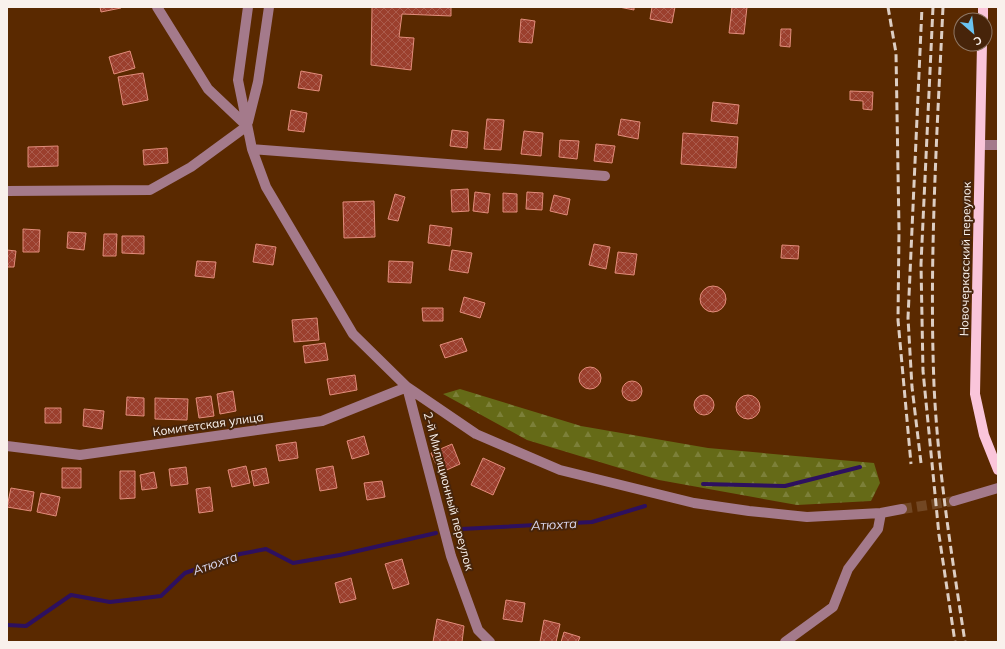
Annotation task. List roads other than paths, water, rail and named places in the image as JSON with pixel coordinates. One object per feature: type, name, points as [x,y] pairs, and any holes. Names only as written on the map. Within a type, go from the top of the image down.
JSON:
[{"type":"main road","name":"Новочеркасский переулок","points":[[982,52],[981,145],[974,394],[984,435],[998,470]]},
{"type":"street","points":[[157,7],[208,89],[247,126]]},
{"type":"street","points":[[248,7],[238,80],[252,149],[266,187],[354,334],[407,387],[476,434],[560,470],[694,503],[749,512],[807,517],[881,513],[902,509]]},
{"type":"street","points":[[7,191],[150,190],[191,167],[247,126],[258,82],[269,7]]},
{"type":"street","points":[[981,145],[998,145]]},
{"type":"street","points":[[252,149],[605,176]]},
{"type":"street","name":"Комитетская улица","points":[[7,446],[80,455],[322,421],[407,387]]},
{"type":"street","name":"2-й Милиционный переулок","points":[[407,387],[451,556],[478,630],[490,642]]},
{"type":"street","points":[[954,501],[998,488]]},
{"type":"street","points":[[785,642],[833,607],[848,569],[878,529],[881,513]]},
{"type":"waterway","name":"Атюхта","points":[[703,484],[785,486],[860,467]]},
{"type":"waterway","name":"Атюхта","points":[[461,529],[592,522],[645,506]]},
{"type":"waterway","name":"Атюхта","points":[[7,625],[26,626],[71,595],[110,602],[161,596],[185,573],[240,554],[266,549],[293,563],[340,555],[436,533]]},
{"type":"tunnel","points":[[902,509],[954,501]]},
{"type":"railway","points":[[888,7],[896,53],[899,229],[898,320],[911,464]]},
{"type":"railway","points":[[921,463],[912,387],[908,318],[922,7]]},
{"type":"railway","points":[[933,7],[921,264],[923,371],[939,535],[955,642]]},
{"type":"railway","points":[[943,7],[933,243],[932,290],[934,385],[942,482],[965,642]]}]
